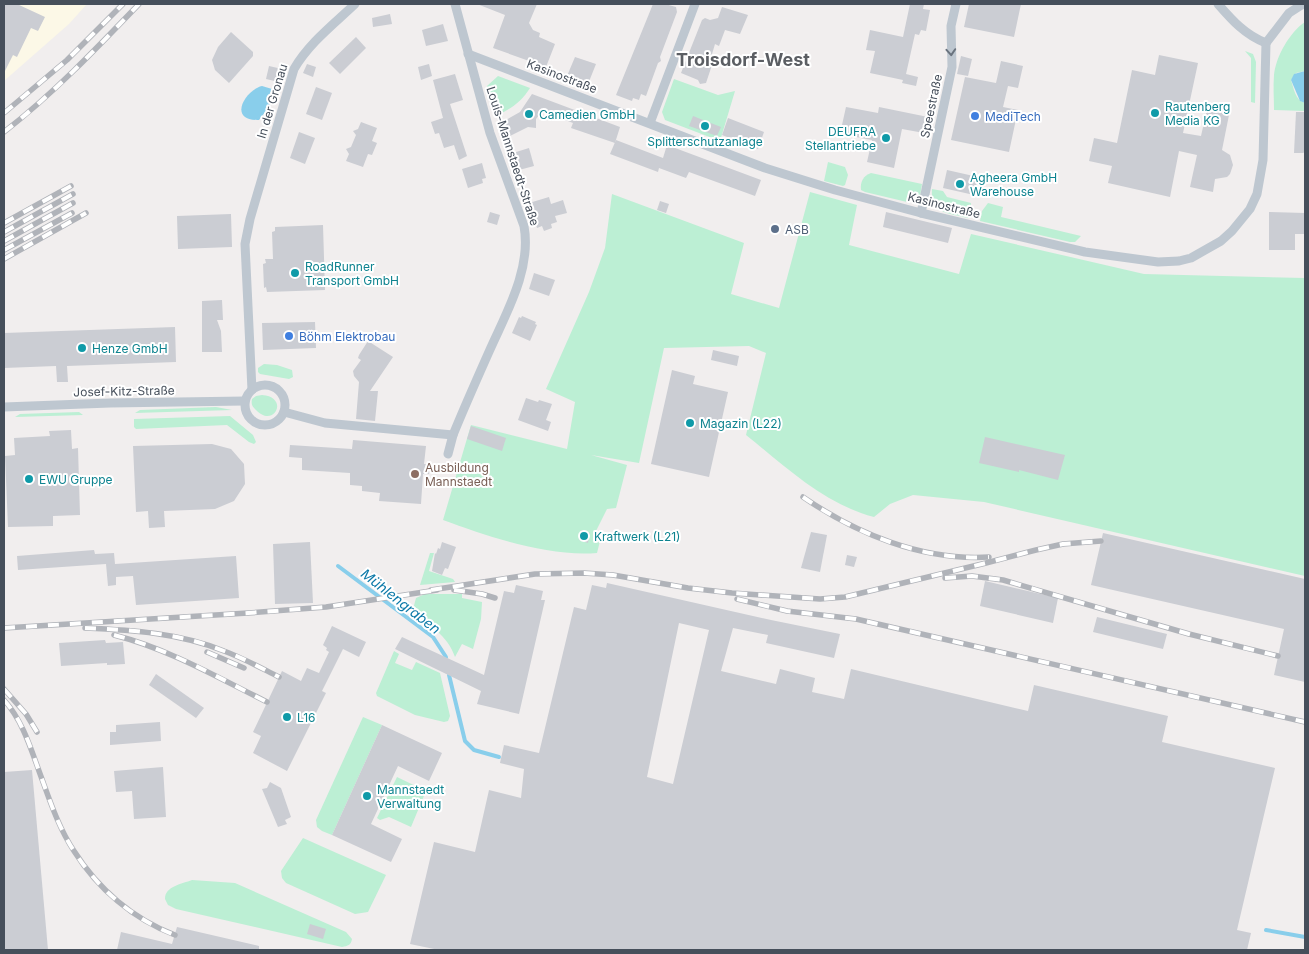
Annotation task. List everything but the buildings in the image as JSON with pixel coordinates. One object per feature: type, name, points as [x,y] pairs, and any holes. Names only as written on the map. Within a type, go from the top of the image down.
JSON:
[{"type":"street","name":"In der Gronau","points":[[252,390],[245,244],[250,219],[294,69],[299,60],[355,4]]},
{"type":"street","name":"Louis-Mannstaedt-Straße","points":[[448,454],[453,435],[513,296],[525,251],[526,238],[524,226],[490,133],[455,4]]},
{"type":"street","points":[[650,123],[695,4]]},
{"type":"street","name":"Speestraße","points":[[921,213],[952,67],[951,26],[956,4]]},
{"type":"street","points":[[1218,4],[1241,29],[1255,39],[1266,43],[1289,14],[1303,4]]},
{"type":"street","name":"Kasinostraße","points":[[468,54],[773,171],[835,190],[921,213],[1085,252],[1158,262],[1179,261],[1191,258],[1221,241],[1250,209],[1257,194],[1263,160],[1266,43]]},
{"type":"street","points":[[264,385],[275,388],[284,397],[284,412],[278,421],[273,424],[262,425],[256,423],[246,414],[245,401],[252,390],[264,385]]},
{"type":"street","name":"Josef-Kitz-Straße","points":[[4,408],[110,403],[245,401]]},
{"type":"street","points":[[284,412],[325,423],[453,435]]},
{"type":"shaded area","points":[[4,4],[87,4],[69,24],[4,81]]},
{"type":"green space","points":[[1305,22],[1305,71],[1296,73],[1291,80],[1297,97],[1305,103],[1305,111],[1274,110],[1275,68],[1289,38]]},
{"type":"green space","points":[[1245,51],[1253,54],[1256,62],[1255,103],[1251,102],[1251,58]]},
{"type":"green space","points":[[498,76],[530,88],[516,104],[496,116],[487,86]]},
{"type":"green space","points":[[674,79],[718,95],[735,91],[720,141],[665,120],[662,112]]},
{"type":"green space","points":[[828,162],[845,167],[848,175],[845,185],[824,181]]},
{"type":"green space","points":[[871,173],[922,184],[920,196],[907,202],[865,192],[861,190],[861,184],[864,178]]},
{"type":"green space","points":[[932,189],[943,191],[947,197],[971,203],[968,218],[942,211],[938,208],[932,197]]},
{"type":"green space","points":[[810,192],[857,205],[849,245],[959,274],[971,234],[1144,274],[1305,278],[1305,576],[984,502],[913,495],[890,504],[874,517],[856,511],[822,494],[806,483],[746,435],[766,353],[749,346],[664,348],[639,463],[591,455],[627,465],[616,508],[607,509],[596,531],[600,541],[597,553],[559,552],[539,549],[499,539],[443,520],[471,425],[567,449],[575,402],[546,389],[589,292],[605,248],[612,194],[744,243],[731,294],[779,308]]},
{"type":"green space","points":[[988,203],[1003,207],[1001,217],[1081,236],[1075,242],[1070,242],[980,221],[982,211]]},
{"type":"green space","points":[[264,364],[277,365],[292,370],[293,377],[289,379],[260,374],[258,368]]},
{"type":"green space","points":[[262,395],[271,397],[275,401],[277,406],[273,414],[263,415],[253,406],[252,399]]},
{"type":"green space","points":[[216,407],[232,410],[135,413],[140,410]]},
{"type":"green space","points":[[79,412],[83,415],[15,417],[20,414]]},
{"type":"green space","points":[[230,416],[253,435],[256,442],[254,444],[227,425],[136,429],[134,427],[134,419]]},
{"type":"green space","points":[[430,553],[434,553],[429,571],[453,579],[455,582],[420,585]]},
{"type":"green space","points":[[425,594],[462,594],[462,598],[482,602],[481,619],[473,649],[462,644],[455,657],[443,637],[412,613],[416,598]]},
{"type":"green space","points":[[394,651],[399,654],[395,663],[412,670],[416,662],[440,673],[450,716],[448,721],[444,722],[415,715],[377,696],[376,693]]},
{"type":"green space","points":[[363,717],[382,725],[332,835],[317,827],[316,820]]},
{"type":"green space","points":[[397,777],[426,791],[411,827],[389,817],[380,820],[377,818]]},
{"type":"green space","points":[[303,838],[386,875],[368,912],[355,914],[286,883],[282,878],[281,871]]},
{"type":"green space","points":[[192,880],[235,883],[346,932],[352,941],[349,945],[342,947],[176,909],[168,905],[165,899],[168,891],[175,886]]},
{"type":"water","points":[[1305,71],[1305,103],[1300,101],[1291,80],[1294,74]]},
{"type":"water","points":[[262,86],[272,89],[269,107],[259,120],[249,119],[241,111],[242,105],[250,93]]},
{"type":"waterway","name":"Mühlengraben","points":[[338,566],[433,637],[446,657]]},
{"type":"waterway","name":"Mühlengraben","points":[[449,675],[465,741],[474,750],[499,757]]},
{"type":"waterway","name":"Mühlengraben","points":[[1266,930],[1305,937]]},
{"type":"railway","points":[[4,113],[67,60],[123,4]]},
{"type":"railway","points":[[4,132],[57,87],[139,4]]},
{"type":"railway","points":[[4,223],[71,186]]},
{"type":"railway","points":[[4,232],[73,194]]},
{"type":"railway","points":[[4,241],[73,203]]},
{"type":"railway","points":[[4,250],[72,213]]},
{"type":"railway","points":[[4,259],[86,213]]},
{"type":"railway","points":[[803,497],[845,523],[915,550],[939,555],[989,557]]},
{"type":"railway","points":[[431,590],[535,574],[584,573],[613,575],[688,588],[732,593],[820,599],[845,597],[1063,544],[1101,541]]},
{"type":"railway","points":[[945,578],[972,576],[1003,580],[1189,634],[1278,656]]},
{"type":"railway","points":[[4,628],[326,607],[437,590]]},
{"type":"railway","points":[[454,590],[495,598]]},
{"type":"railway","points":[[737,599],[787,611],[856,619],[1305,722]]},
{"type":"railway","points":[[85,628],[138,631],[190,640],[231,654],[279,677]]},
{"type":"railway","points":[[114,635],[173,656],[267,702]]},
{"type":"railway","points":[[207,652],[244,668]]},
{"type":"railway","points":[[4,689],[26,714],[37,732]]},
{"type":"railway","points":[[4,700],[21,725],[50,802],[68,842],[84,865],[105,890],[118,901],[145,920],[175,935]]},
{"type":"place","name":"Rautenberg Media KG","points":[[1155,113]]},
{"type":"place","name":"Camedien GmbH","points":[[529,114]]},
{"type":"place","name":"MediTech","points":[[975,116]]},
{"type":"place","name":"Splitterschutzanlage","points":[[705,126]]},
{"type":"place","name":"DEUFRA Stellantriebe","points":[[886,138]]},
{"type":"place","name":"Agheera GmbH Warehouse","points":[[960,184]]},
{"type":"place","name":"ASB","points":[[775,229]]},
{"type":"place","name":"RoadRunner Transport GmbH","points":[[295,273]]},
{"type":"place","name":"Böhm Elektrobau","points":[[289,336]]},
{"type":"place","name":"Henze GmbH","points":[[82,348]]},
{"type":"place","name":"Magazin (L22)","points":[[690,423]]},
{"type":"place","name":"Ausbildung Mannstaedt","points":[[415,474]]},
{"type":"place","name":"EWU Gruppe","points":[[29,479]]},
{"type":"place","name":"Kraftwerk (L21)","points":[[584,536]]},
{"type":"place","name":"L16","points":[[287,717]]},
{"type":"place","name":"Mannstaedt Verwaltung","points":[[367,796]]},
{"type":"district","name":"Troisdorf-West","points":[[743,59]]}]
